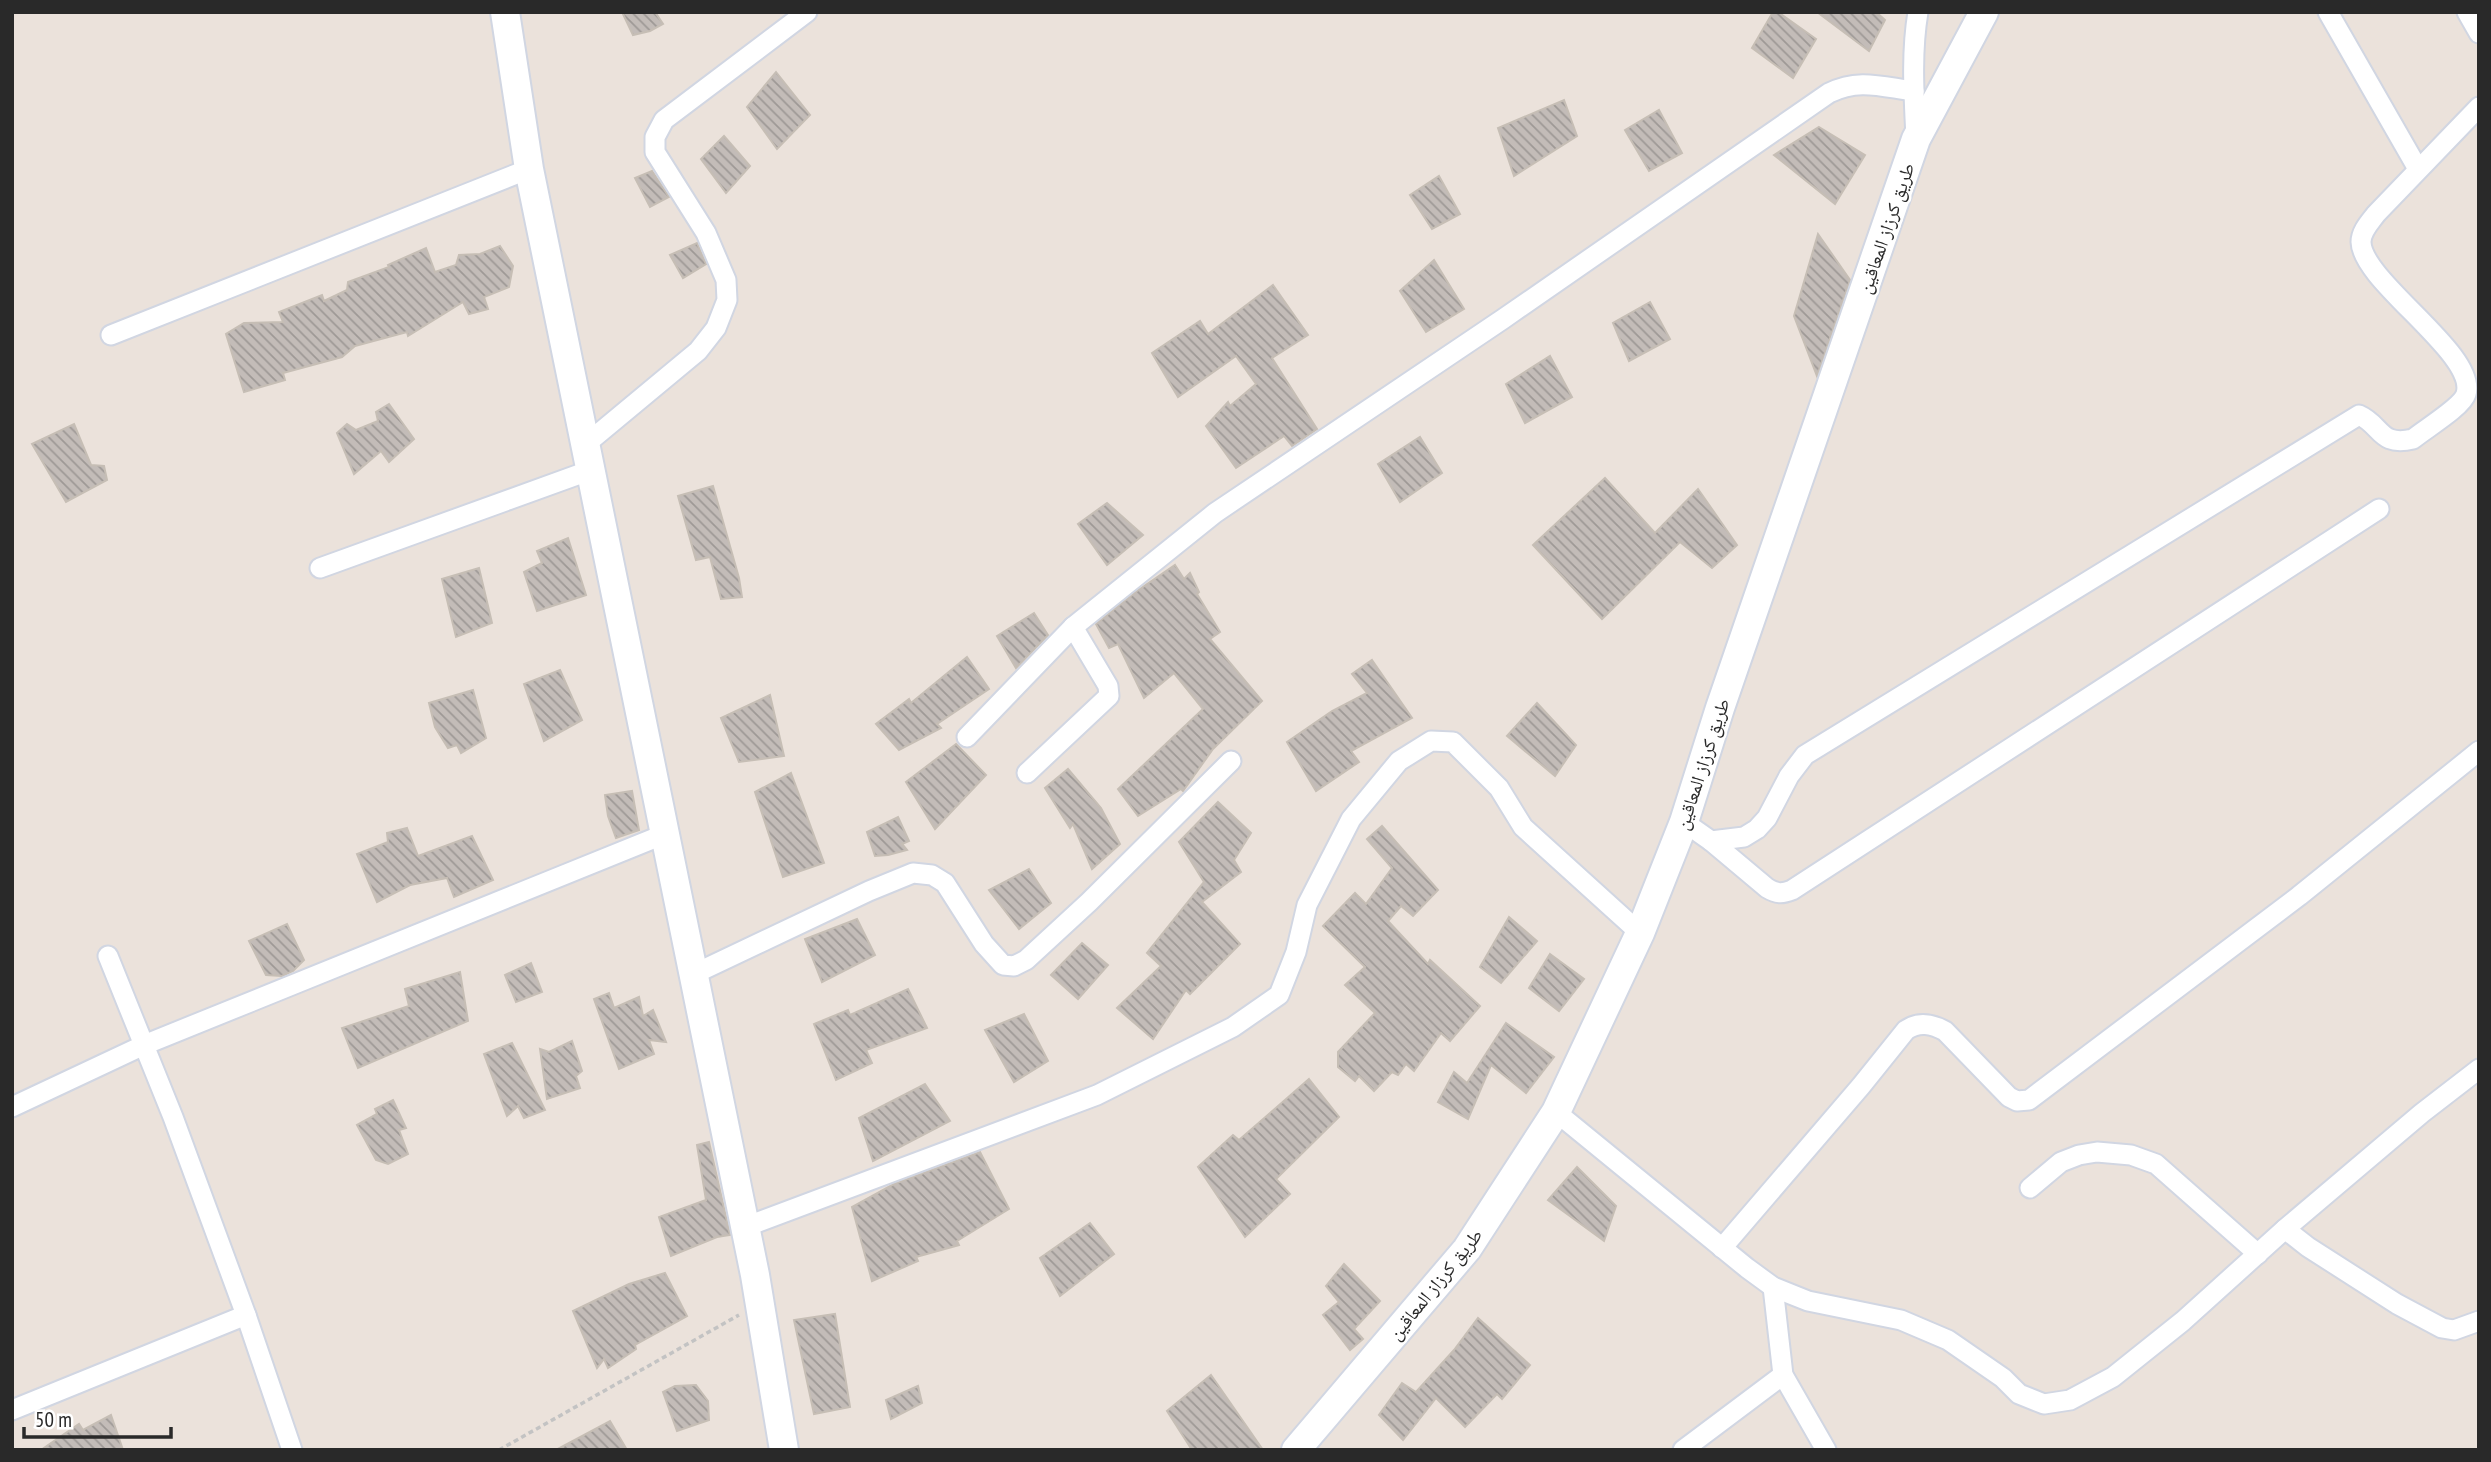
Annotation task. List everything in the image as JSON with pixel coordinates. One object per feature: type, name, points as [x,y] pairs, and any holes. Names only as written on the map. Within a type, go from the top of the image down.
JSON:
[{"type":"street","points":[[505,12],[528,169],[745,1227],[784,1450]]},
{"type":"street","points":[[320,568],[589,457],[698,351],[716,328],[727,300],[726,280],[706,233],[655,152],[655,137],[664,120],[807,12]]},
{"type":"street","points":[[1916,139],[1915,27],[1918,12]]},
{"type":"street","name":"طريق كرزاز المعاقين","points":[[1296,1450],[1467,1249],[1556,1112],[1640,933],[1684,822],[1720,708],[1916,139],[1984,12]]},
{"type":"street","points":[[2328,12],[2418,169]]},
{"type":"street","points":[[2467,12],[2479,33]]},
{"type":"street","points":[[967,737],[1073,627],[1215,513],[1503,319],[1829,93],[1856,83],[1914,91]]},
{"type":"street","points":[[1711,841],[1744,837],[1757,829],[1767,818],[1789,776],[1805,755],[2359,415],[2378,433],[2393,440],[2404,441],[2413,439],[2463,401],[2467,387],[2456,360],[2373,268],[2365,256],[2361,242],[2364,229],[2376,214],[2479,107]]},
{"type":"street","points":[[111,335],[528,169]]},
{"type":"street","points":[[1684,822],[1767,888],[1783,894],[1792,890],[2379,509]]},
{"type":"street","points":[[1027,773],[1109,696],[1108,686],[1073,627]]},
{"type":"street","points":[[745,1227],[1097,1095],[1233,1027],[1279,995],[1296,952],[1307,905],[1351,819],[1399,761],[1431,741],[1453,743],[1499,788],[1524,827],[1640,933]]},
{"type":"street","points":[[1722,1248],[1912,1026],[1933,1025],[1945,1031],[2009,1097],[2017,1101],[2029,1101],[2288,904],[2479,751]]},
{"type":"street","points":[[694,974],[869,891],[914,873],[932,875],[945,883],[984,944],[1003,965],[1014,966],[1026,960],[1080,910],[1231,761]]},
{"type":"street","points":[[12,1107],[144,1045],[665,835]]},
{"type":"street","points":[[108,956],[173,1117],[246,1315],[292,1450]]},
{"type":"street","points":[[1556,1112],[1773,1287],[1808,1301],[1901,1320],[1948,1340],[2003,1378],[2019,1394],[2044,1404],[2070,1400],[2113,1377],[2183,1321],[2285,1229],[2422,1113],[2479,1069]]},
{"type":"street","points":[[2030,1188],[2061,1162],[2079,1155],[2098,1152],[2131,1155],[2156,1164],[2258,1254]]},
{"type":"street","points":[[2285,1229],[2397,1304],[2442,1328],[2454,1330],[2479,1321]]},
{"type":"street","points":[[1773,1287],[1783,1376],[1826,1450]]},
{"type":"street","points":[[12,1410],[246,1315]]},
{"type":"street","points":[[1683,1450],[1783,1376]]},
{"type":"path","points":[[499,1450],[760,1303]]},
{"type":"building","points":[[622,12],[655,12],[663,24],[633,35]]},
{"type":"building","points":[[1773,12],[1778,12],[1816,39],[1793,78],[1752,48]]},
{"type":"building","points":[[1817,12],[1876,12],[1885,20],[1869,51]]},
{"type":"building","points":[[776,72],[810,115],[777,149],[747,107]]},
{"type":"building","points":[[1564,100],[1577,136],[1514,176],[1498,128]]},
{"type":"building","points":[[1659,110],[1682,153],[1649,171],[1625,130]]},
{"type":"building","points":[[1819,127],[1865,155],[1835,204],[1774,155]]},
{"type":"building","points":[[724,136],[750,166],[726,193],[701,159]]},
{"type":"building","points":[[652,171],[669,197],[650,207],[635,178]]},
{"type":"building","points":[[1439,176],[1460,214],[1432,229],[1410,195]]},
{"type":"building","points":[[1818,234],[1850,280],[1817,376],[1794,316]]},
{"type":"building","points":[[697,243],[706,264],[683,278],[670,255]]},
{"type":"building","points":[[500,246],[513,266],[509,287],[484,297],[488,309],[469,314],[463,302],[408,336],[407,332],[355,346],[342,357],[283,373],[285,380],[244,392],[226,334],[244,323],[283,322],[279,312],[322,295],[324,301],[347,290],[348,282],[389,267],[388,265],[426,248],[435,272],[456,265],[459,255],[480,254]]},
{"type":"building","points":[[1434,260],[1464,309],[1426,332],[1400,291]]},
{"type":"building","points":[[1273,285],[1308,335],[1272,358],[1317,429],[1292,446],[1284,436],[1236,468],[1206,426],[1228,402],[1230,406],[1256,384],[1236,356],[1178,397],[1152,353],[1200,321],[1208,334]]},
{"type":"building","points":[[1650,302],[1670,339],[1629,361],[1613,323]]},
{"type":"building","points":[[1550,356],[1572,397],[1525,423],[1506,384]]},
{"type":"building","points":[[389,404],[414,439],[389,462],[381,451],[354,474],[337,433],[347,424],[356,430],[378,421],[376,412]]},
{"type":"building","points":[[74,424],[91,465],[104,466],[107,480],[66,502],[32,444]]},
{"type":"building","points":[[1420,437],[1442,473],[1400,502],[1378,464]]},
{"type":"building","points":[[1605,478],[1655,533],[1698,489],[1737,545],[1712,568],[1680,542],[1602,619],[1533,545]]},
{"type":"building","points":[[713,486],[742,597],[721,599],[710,557],[696,560],[678,496]]},
{"type":"building","points":[[1107,503],[1143,535],[1107,565],[1078,524]]},
{"type":"building","points":[[568,538],[586,595],[537,611],[524,572],[542,563],[537,551]]},
{"type":"building","points":[[1175,565],[1184,579],[1190,573],[1199,592],[1197,594],[1220,632],[1210,639],[1262,701],[1213,749],[1183,791],[1181,789],[1138,816],[1118,789],[1203,709],[1174,673],[1144,698],[1118,644],[1109,648],[1096,624]]},
{"type":"building","points":[[479,568],[492,623],[456,637],[442,579]]},
{"type":"building","points":[[1034,613],[1048,635],[1016,668],[997,636]]},
{"type":"building","points":[[967,657],[989,689],[937,724],[941,728],[899,750],[876,724],[909,699],[911,703]]},
{"type":"building","points":[[1372,660],[1412,718],[1351,751],[1359,762],[1316,791],[1287,742],[1332,711],[1367,693],[1352,674]]},
{"type":"building","points":[[560,670],[582,720],[544,741],[524,684]]},
{"type":"building","points":[[473,690],[486,738],[461,753],[457,745],[448,748],[435,727],[429,703]]},
{"type":"building","points":[[770,695],[784,756],[739,762],[721,718]]},
{"type":"building","points":[[1537,703],[1576,745],[1555,776],[1507,736]]},
{"type":"building","points":[[956,744],[986,775],[935,829],[906,782]]},
{"type":"building","points":[[1068,769],[1101,808],[1120,844],[1092,869],[1073,824],[1070,828],[1045,788]]},
{"type":"building","points":[[791,773],[824,863],[783,877],[755,792]]},
{"type":"building","points":[[632,791],[639,830],[616,838],[608,816],[605,795]]},
{"type":"building","points":[[1218,802],[1251,833],[1234,860],[1241,872],[1202,902],[1240,944],[1190,994],[1186,990],[1153,1039],[1117,1008],[1161,966],[1147,953],[1204,882],[1179,842]]},
{"type":"building","points":[[898,817],[909,841],[902,844],[907,850],[875,856],[867,832]]},
{"type":"building","points":[[1382,826],[1438,890],[1413,916],[1401,906],[1388,921],[1428,964],[1430,960],[1480,1006],[1450,1041],[1441,1033],[1414,1071],[1406,1064],[1398,1075],[1392,1072],[1374,1091],[1359,1076],[1355,1081],[1338,1067],[1338,1052],[1375,1013],[1345,985],[1365,967],[1323,926],[1355,893],[1366,904],[1392,868],[1367,839]]},
{"type":"building","points":[[407,828],[418,856],[472,836],[493,880],[454,897],[447,878],[410,885],[377,902],[357,854],[388,842],[387,833]]},
{"type":"building","points":[[1029,869],[1051,903],[1019,929],[989,890]]},
{"type":"building","points":[[1509,917],[1537,941],[1501,983],[1480,967]]},
{"type":"building","points":[[857,919],[875,955],[822,982],[805,939]]},
{"type":"building","points":[[287,924],[304,960],[293,971],[282,976],[266,975],[249,941]]},
{"type":"building","points":[[1082,943],[1108,965],[1078,999],[1051,975]]},
{"type":"building","points":[[1550,954],[1584,979],[1559,1011],[1529,988]]},
{"type":"building","points":[[531,963],[542,992],[516,1002],[505,975]]},
{"type":"building","points":[[460,972],[468,1021],[358,1068],[342,1028],[409,1006],[405,989]]},
{"type":"building","points":[[908,989],[927,1028],[866,1050],[872,1063],[836,1080],[814,1024],[848,1010],[850,1015]]},
{"type":"building","points":[[609,993],[614,1008],[639,997],[643,1016],[653,1010],[666,1042],[649,1040],[654,1054],[619,1069],[594,999]]},
{"type":"building","points":[[1024,1014],[1048,1061],[1014,1082],[985,1030]]},
{"type":"building","points":[[1506,1023],[1554,1057],[1526,1093],[1491,1065],[1468,1119],[1438,1102],[1454,1072],[1467,1083]]},
{"type":"building","points":[[572,1041],[582,1071],[576,1076],[580,1088],[547,1099],[540,1049],[549,1052]]},
{"type":"building","points":[[512,1043],[545,1110],[524,1118],[518,1106],[507,1116],[484,1054]]},
{"type":"building","points":[[1309,1079],[1339,1117],[1276,1179],[1290,1194],[1245,1237],[1198,1167],[1233,1135],[1239,1140]]},
{"type":"building","points":[[925,1084],[950,1121],[873,1161],[859,1118]]},
{"type":"building","points":[[393,1100],[406,1128],[399,1130],[408,1154],[388,1164],[376,1160],[357,1125],[377,1114],[375,1109]]},
{"type":"building","points":[[709,1142],[730,1235],[717,1237],[671,1256],[659,1217],[706,1200],[697,1145]]},
{"type":"building","points":[[980,1152],[1009,1209],[957,1241],[959,1245],[916,1257],[918,1261],[872,1281],[852,1207],[894,1184]]},
{"type":"building","points":[[1577,1167],[1616,1206],[1604,1241],[1548,1200]]},
{"type":"building","points":[[1090,1223],[1114,1254],[1060,1296],[1040,1258]]},
{"type":"building","points":[[1344,1264],[1380,1301],[1354,1329],[1363,1339],[1350,1350],[1323,1315],[1339,1302],[1326,1286]]},
{"type":"building","points":[[665,1273],[687,1316],[635,1345],[636,1349],[608,1368],[604,1359],[597,1368],[573,1311],[629,1284]]},
{"type":"building","points":[[835,1314],[850,1407],[814,1414],[794,1320]]},
{"type":"building","points":[[1478,1318],[1530,1365],[1502,1399],[1497,1394],[1465,1427],[1436,1398],[1403,1440],[1379,1415],[1402,1383],[1416,1392],[1454,1350]]},
{"type":"building","points":[[1211,1375],[1263,1450],[1192,1450],[1167,1411]]},
{"type":"building","points":[[696,1385],[708,1401],[709,1420],[677,1431],[663,1392],[675,1386]]},
{"type":"building","points":[[918,1386],[922,1403],[891,1419],[886,1400]]},
{"type":"building","points":[[111,1415],[123,1450],[41,1450],[79,1424],[83,1430]]},
{"type":"building","points":[[610,1421],[627,1450],[556,1450]]}]
